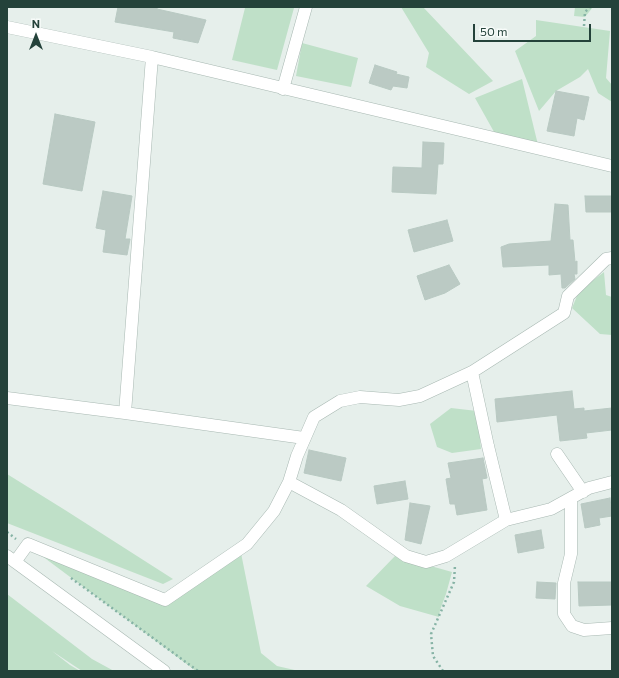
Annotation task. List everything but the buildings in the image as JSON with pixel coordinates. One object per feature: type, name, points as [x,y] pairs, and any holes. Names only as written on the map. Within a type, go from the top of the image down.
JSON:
[{"type":"street","points":[[283,89],[306,7]]},
{"type":"street","points":[[7,27],[152,57],[612,166]]},
{"type":"street","points":[[125,413],[152,57]]},
{"type":"street","points":[[164,671],[11,559],[28,544],[165,600],[247,544],[274,511],[289,482],[297,456],[314,417],[340,401],[360,396],[400,400],[420,396],[472,372],[564,313],[568,296],[606,259],[612,258]]},
{"type":"street","points":[[472,372],[506,520]]},
{"type":"street","points":[[7,398],[304,438]]},
{"type":"street","points":[[557,454],[583,492]]},
{"type":"street","points":[[289,482],[341,510],[406,556],[426,562],[446,556],[506,520],[551,509],[589,488],[612,482]]},
{"type":"street","points":[[571,498],[571,554],[564,583],[564,614],[572,626],[584,630],[612,628]]},
{"type":"path","points":[[584,26],[585,12],[590,7]]},
{"type":"path","points":[[7,532],[26,546]]},
{"type":"path","points":[[443,671],[433,656],[432,634],[454,582],[454,551]]},
{"type":"path","points":[[70,577],[198,671]]},
{"type":"green space","points":[[401,7],[423,7],[493,81],[469,94],[426,67],[429,53]]},
{"type":"green space","points":[[575,7],[593,7],[585,17],[574,16]]},
{"type":"green space","points":[[245,8],[294,8],[277,70],[232,60]]},
{"type":"green space","points":[[536,20],[610,31],[606,78],[612,85],[612,102],[598,93],[588,69],[580,77],[556,91],[539,111],[515,51],[536,36]]},
{"type":"green space","points":[[302,43],[358,58],[351,87],[296,76]]},
{"type":"green space","points":[[522,79],[539,149],[498,139],[475,98]]},
{"type":"green space","points":[[604,272],[606,295],[612,297],[612,335],[600,334],[572,308],[579,291]]},
{"type":"green space","points":[[451,408],[477,411],[481,449],[452,453],[437,447],[430,424]]},
{"type":"green space","points":[[7,474],[173,579],[163,584],[7,523]]},
{"type":"green space","points":[[38,553],[167,604],[241,553],[261,653],[277,666],[299,671],[196,671]]},
{"type":"green space","points":[[395,556],[452,572],[439,617],[400,606],[366,586]]},
{"type":"green space","points":[[7,594],[92,659],[114,671],[82,671],[52,651],[80,671],[7,671]]}]
